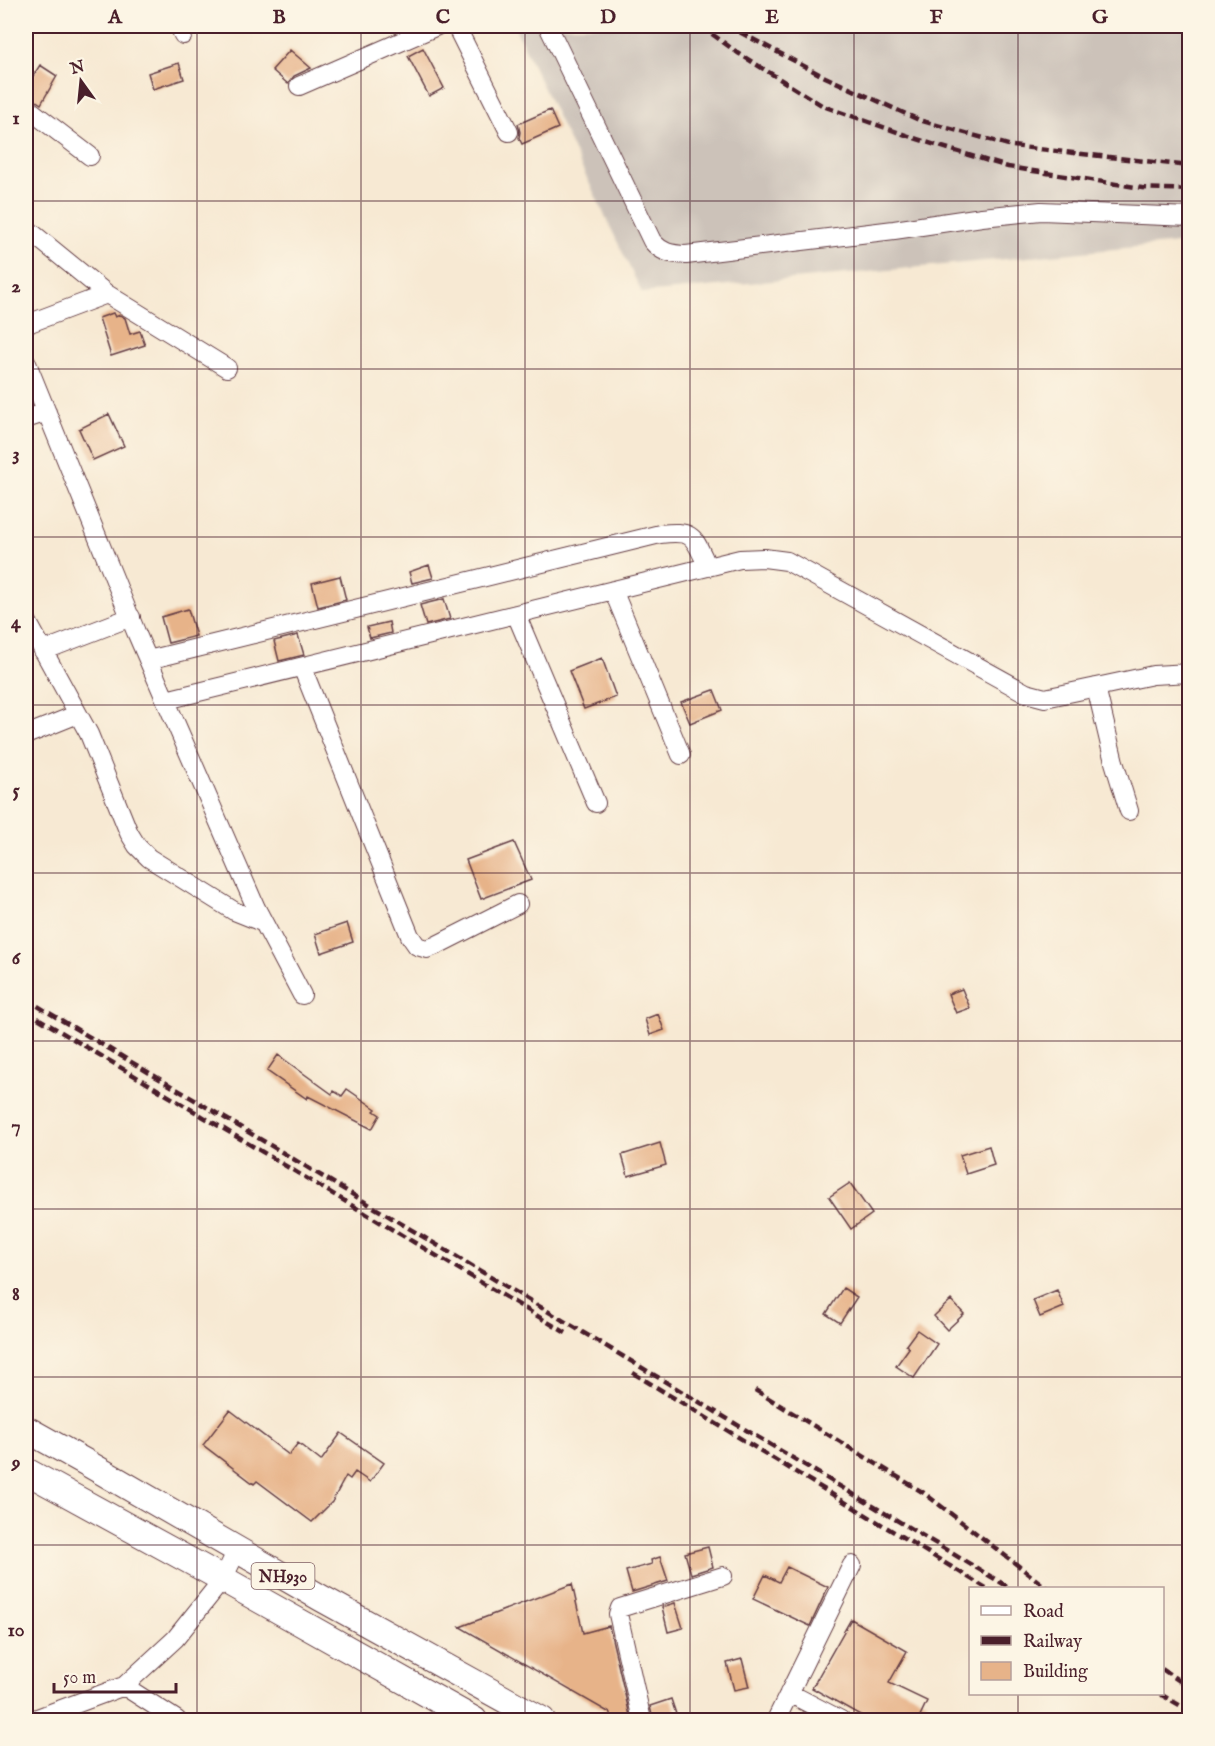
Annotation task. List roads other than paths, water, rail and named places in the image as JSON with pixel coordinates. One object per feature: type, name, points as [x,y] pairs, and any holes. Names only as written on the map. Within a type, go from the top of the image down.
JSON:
[{"type":"highway","name":"NH930","points":[[26,1430],[542,1720]]},
{"type":"highway","name":"NH930","points":[[26,1471],[474,1720]]},
{"type":"street","points":[[298,86],[437,26]]},
{"type":"street","points":[[456,26],[509,132]]},
{"type":"street","points":[[548,26],[652,241],[659,249],[670,254],[686,255],[982,217],[1041,212],[1190,218]]},
{"type":"street","points":[[26,107],[90,156]]},
{"type":"street","points":[[28,231],[107,294],[227,368]]},
{"type":"street","points":[[26,326],[107,294]]},
{"type":"street","points":[[26,361],[148,660],[264,923],[302,995]]},
{"type":"street","points":[[26,419],[46,412]]},
{"type":"street","points":[[148,660],[660,534],[684,532],[692,536],[708,567]]},
{"type":"street","points":[[166,700],[740,559],[765,558],[787,561],[1026,693],[1045,698],[1153,675],[1190,673]]},
{"type":"street","points":[[613,590],[681,755]]},
{"type":"street","points":[[516,614],[596,803]]},
{"type":"street","points":[[43,651],[131,617]]},
{"type":"street","points":[[26,619],[89,734],[129,833],[137,846],[149,858],[234,911],[264,923]]},
{"type":"street","points":[[302,667],[410,936],[417,946],[426,949],[437,945],[518,904]]},
{"type":"street","points":[[1096,687],[1114,762],[1129,811]]},
{"type":"street","points":[[26,735],[78,714]]},
{"type":"street","points":[[32,1720],[124,1686],[175,1639],[224,1579],[237,1550]]},
{"type":"street","points":[[776,1720],[852,1565]]},
{"type":"street","points":[[642,1720],[618,1614],[620,1608],[723,1576]]},
{"type":"street","points":[[124,1686],[177,1720]]},
{"type":"street","points":[[789,1693],[841,1720]]},
{"type":"railway","points":[[701,26],[738,53],[823,106],[926,142],[1008,167],[1142,188],[1190,190]]},
{"type":"railway","points":[[728,26],[823,76],[919,120],[1012,146],[1190,166]]},
{"type":"railway","points":[[26,999],[1008,1587]]},
{"type":"railway","points":[[26,1011],[566,1333]]},
{"type":"railway","points":[[633,1373],[984,1587]]},
{"type":"railway","points":[[755,1390],[924,1493],[1046,1587]]},
{"type":"railway","points":[[1164,1670],[1190,1688]]},
{"type":"railway","points":[[1162,1695],[1190,1711]]}]
